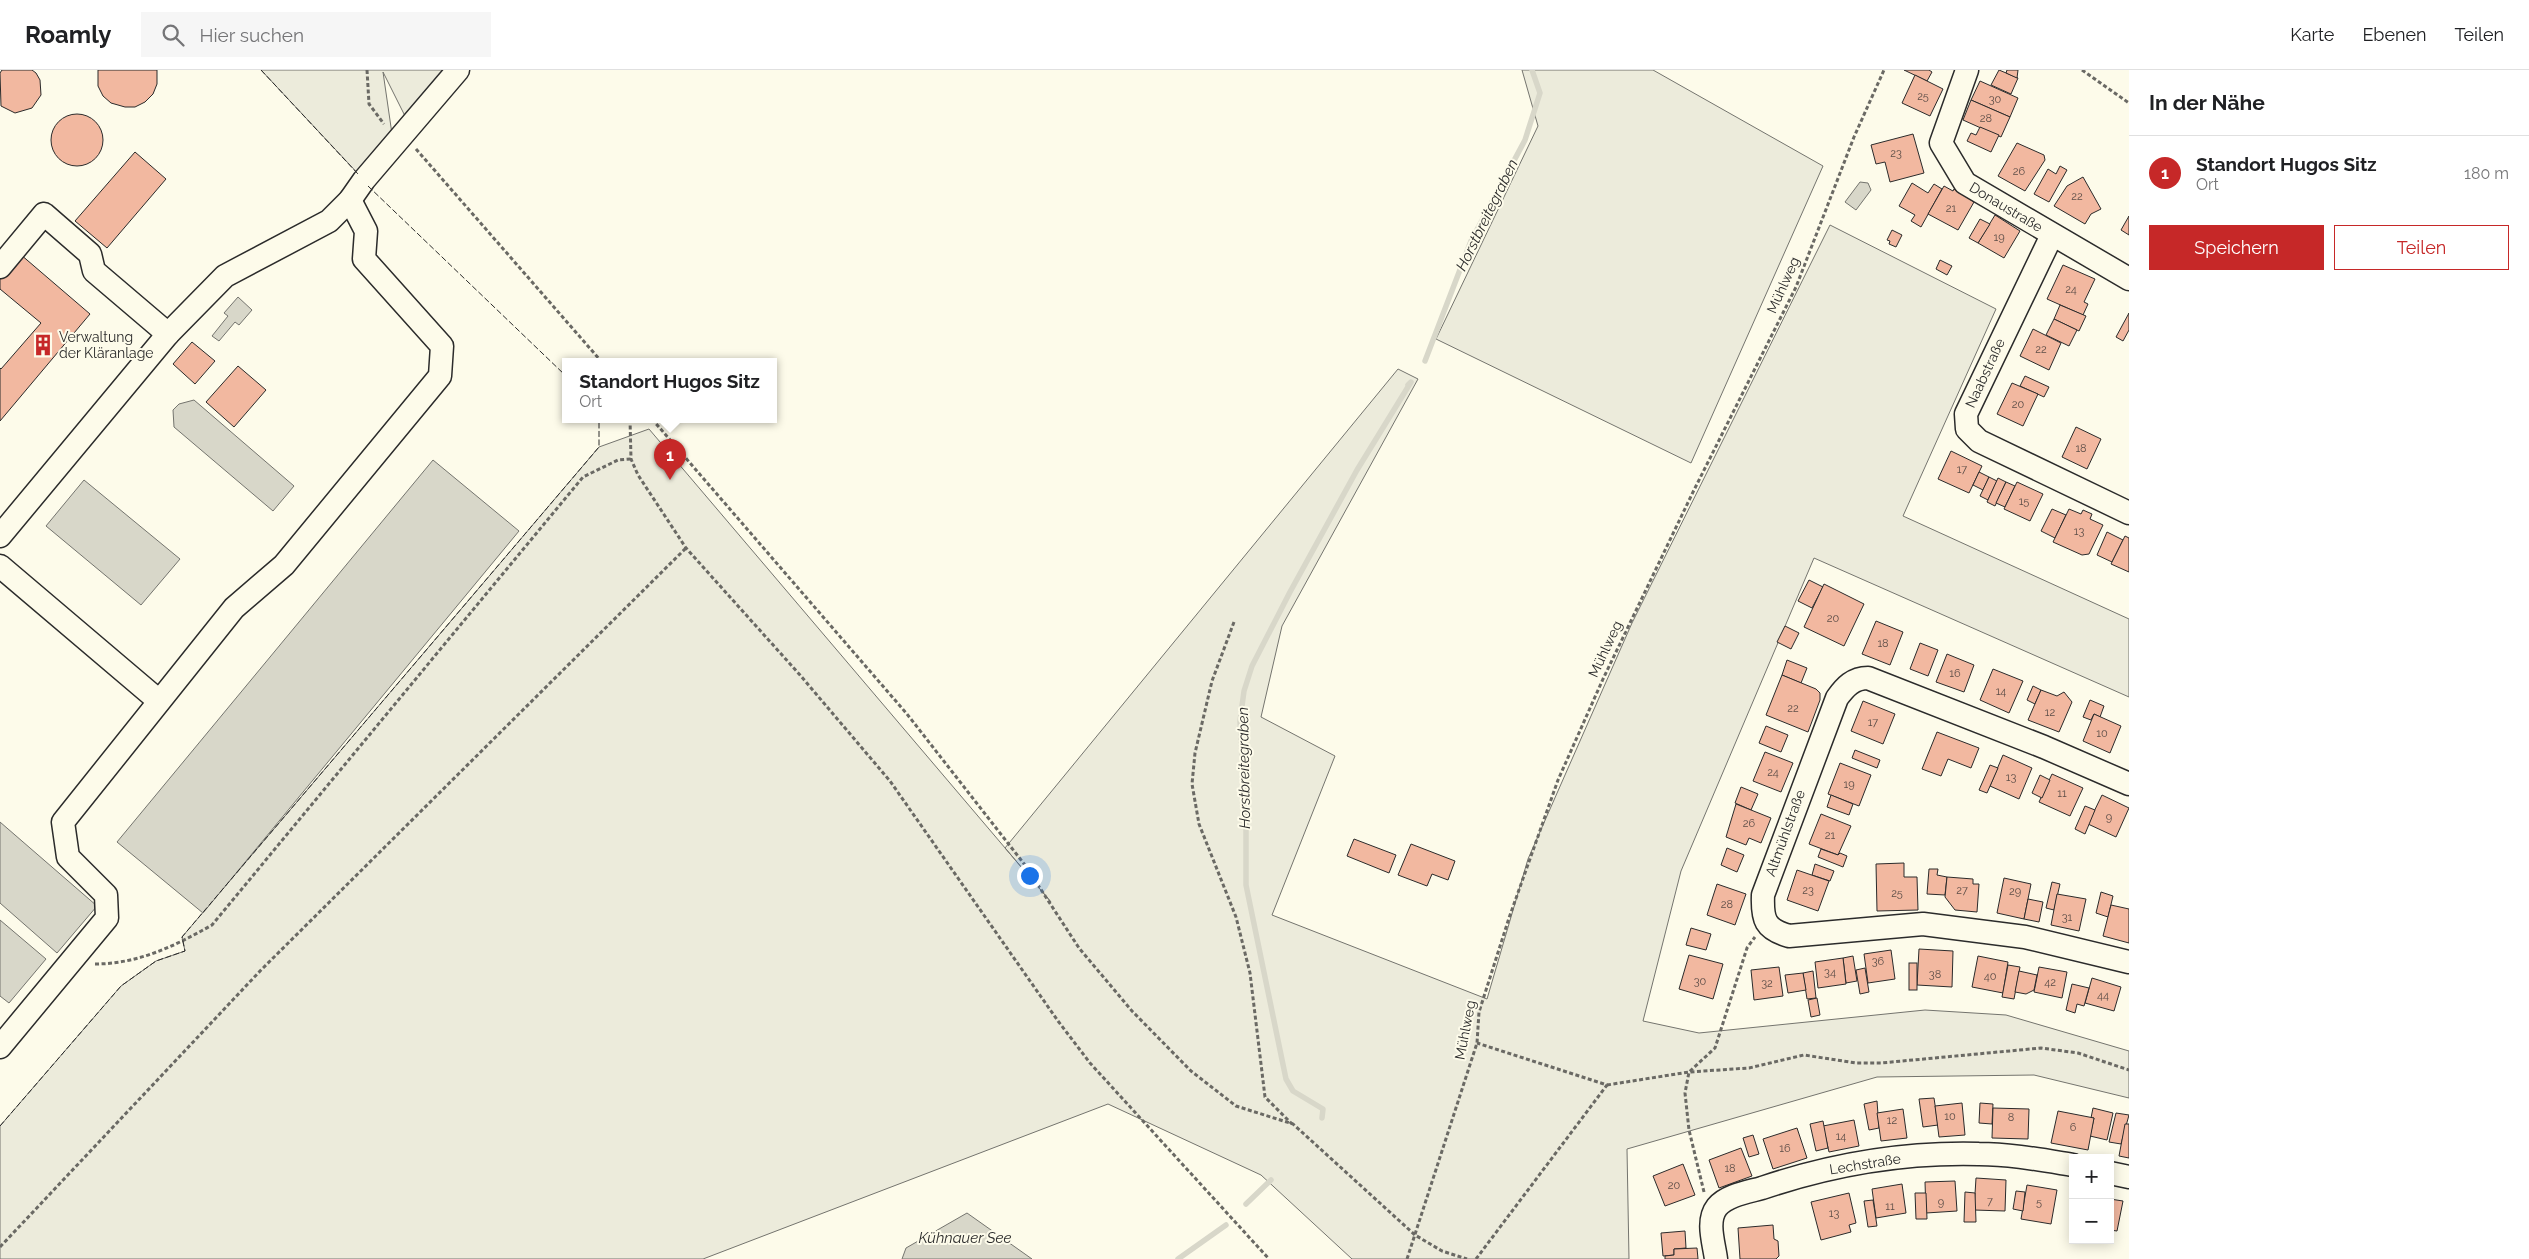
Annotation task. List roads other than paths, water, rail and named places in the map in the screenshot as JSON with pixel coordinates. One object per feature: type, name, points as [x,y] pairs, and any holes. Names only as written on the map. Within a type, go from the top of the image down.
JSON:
[{"type":"street","points":[[0,536],[168,334],[225,276],[329,221],[350,200],[364,180],[458,70]]},
{"type":"street","name":"Donaustraße","points":[[1967,70],[1941,142],[1965,183],[2129,279]]},
{"type":"street","points":[[0,1047],[108,918],[106,895],[68,857],[63,822],[234,608],[284,565],[440,376],[442,346],[364,259],[366,231],[350,200]]},
{"type":"street","points":[[0,266],[44,214],[90,254],[94,271],[168,334]]},
{"type":"street","name":"Naabstraße","points":[[2052,235],[1966,414],[1967,428],[1980,441],[2129,513]]},
{"type":"street","points":[[0,566],[160,701]]},
{"type":"street","name":"Altmühlstraße","points":[[2129,784],[2044,746],[1916,695],[1868,678],[1859,678],[1846,686],[1837,698],[1763,895],[1762,908],[1765,923],[1776,932],[1789,936],[1870,927],[1923,924],[2025,937],[2129,962]]},
{"type":"street","name":"Lechstraße","points":[[1716,1259],[1711,1220],[1717,1208],[1726,1199],[1785,1180],[1847,1165],[1916,1157],[1979,1154],[2069,1165]]},
{"type":"street","points":[[2114,1174],[2129,1177]]},
{"type":"water","points":[[1860,182],[1868,183],[1871,190],[1856,210],[1845,202]]},
{"type":"water","points":[[238,297],[252,310],[239,325],[235,322],[219,341],[212,336],[228,316],[224,313]]},
{"type":"water","points":[[194,400],[294,486],[273,511],[174,427],[173,410],[179,404]]},
{"type":"water","points":[[433,460],[519,531],[203,913],[117,842]]},
{"type":"water","points":[[84,480],[180,559],[141,605],[46,526]]},
{"type":"water","points":[[0,822],[97,906],[57,953],[0,903]]},
{"type":"water","points":[[0,920],[46,959],[9,1003],[0,996]]},
{"type":"water","name":"Kühnauer See","points":[[967,1213],[1032,1259],[902,1259],[906,1248]]},
{"type":"waterway","name":"Horstbreitegraben","points":[[1425,361],[1471,241],[1525,140],[1540,93],[1532,70]]},
{"type":"waterway","name":"Horstbreitegraben","points":[[1322,1118],[1323,1109],[1293,1091],[1286,1079],[1246,885],[1246,814],[1240,721],[1244,691],[1252,666],[1357,470],[1411,382],[1408,385]]},
{"type":"waterway","name":"Horstbreitegraben","points":[[1246,1204],[1271,1180]]},
{"type":"waterway","name":"Horstbreitegraben","points":[[1178,1259],[1226,1225]]},
{"type":"place","name":"Verwaltung der Kläranlage","points":[[43,345]]},
{"type":"place","name":"Standort Hugos Sitz","points":[[670,480]]}]
